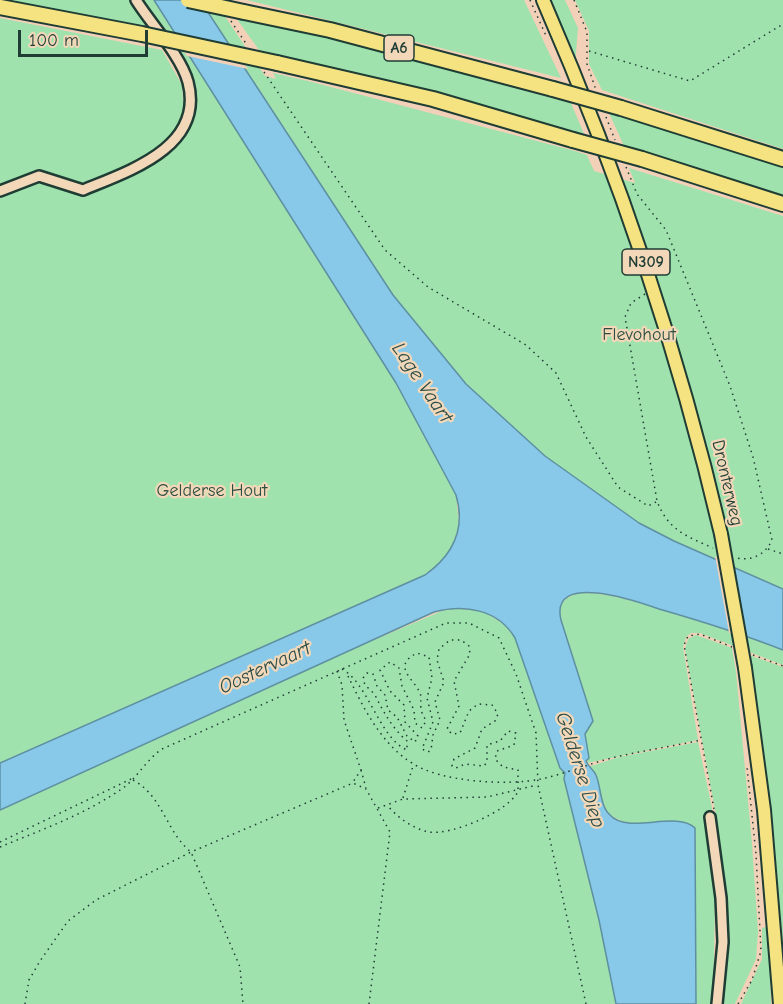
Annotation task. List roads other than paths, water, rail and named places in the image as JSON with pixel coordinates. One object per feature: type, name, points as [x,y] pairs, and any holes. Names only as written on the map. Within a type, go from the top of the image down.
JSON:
[{"type":"highway","name":"A6","points":[[188,0],[372,41],[553,89],[783,159]]},
{"type":"highway","name":"A6","points":[[0,7],[142,34],[433,99],[642,159],[783,204]]},
{"type":"main road","name":"Dronterweg","points":[[543,0],[609,160],[655,289],[690,408],[721,534],[745,668],[765,821],[778,1002]]},
{"type":"street","points":[[0,191],[39,176],[83,190],[159,154],[178,138],[188,112],[188,82],[181,66],[136,0]]},
{"type":"street","points":[[710,817],[722,898],[723,942],[717,1004]]},
{"type":"water","points":[[154,0],[200,0],[393,295],[466,384],[545,456],[639,523],[783,589],[783,650],[721,628],[616,596],[581,593],[568,596],[561,605],[561,620],[593,721],[585,734],[589,758],[586,761],[596,775],[602,802],[607,811],[618,821],[628,823],[676,821],[687,823],[695,828],[696,1004],[616,1004],[599,920],[564,779],[565,773],[560,768],[515,638],[499,621],[479,611],[457,609],[434,612],[0,810],[0,763],[425,575],[450,550],[458,530],[459,507],[456,495],[396,383]]},
{"type":"park label","name":"Flevohout","points":[[639,335]]},
{"type":"park label","name":"Gelderse Hout","points":[[212,491]]},
{"type":"water label","name":"Lage Vaart","points":[[422,383]]},
{"type":"water label","name":"Oostervaart","points":[[265,668]]},
{"type":"water label","name":"Gelderse Diep","points":[[580,770]]}]
